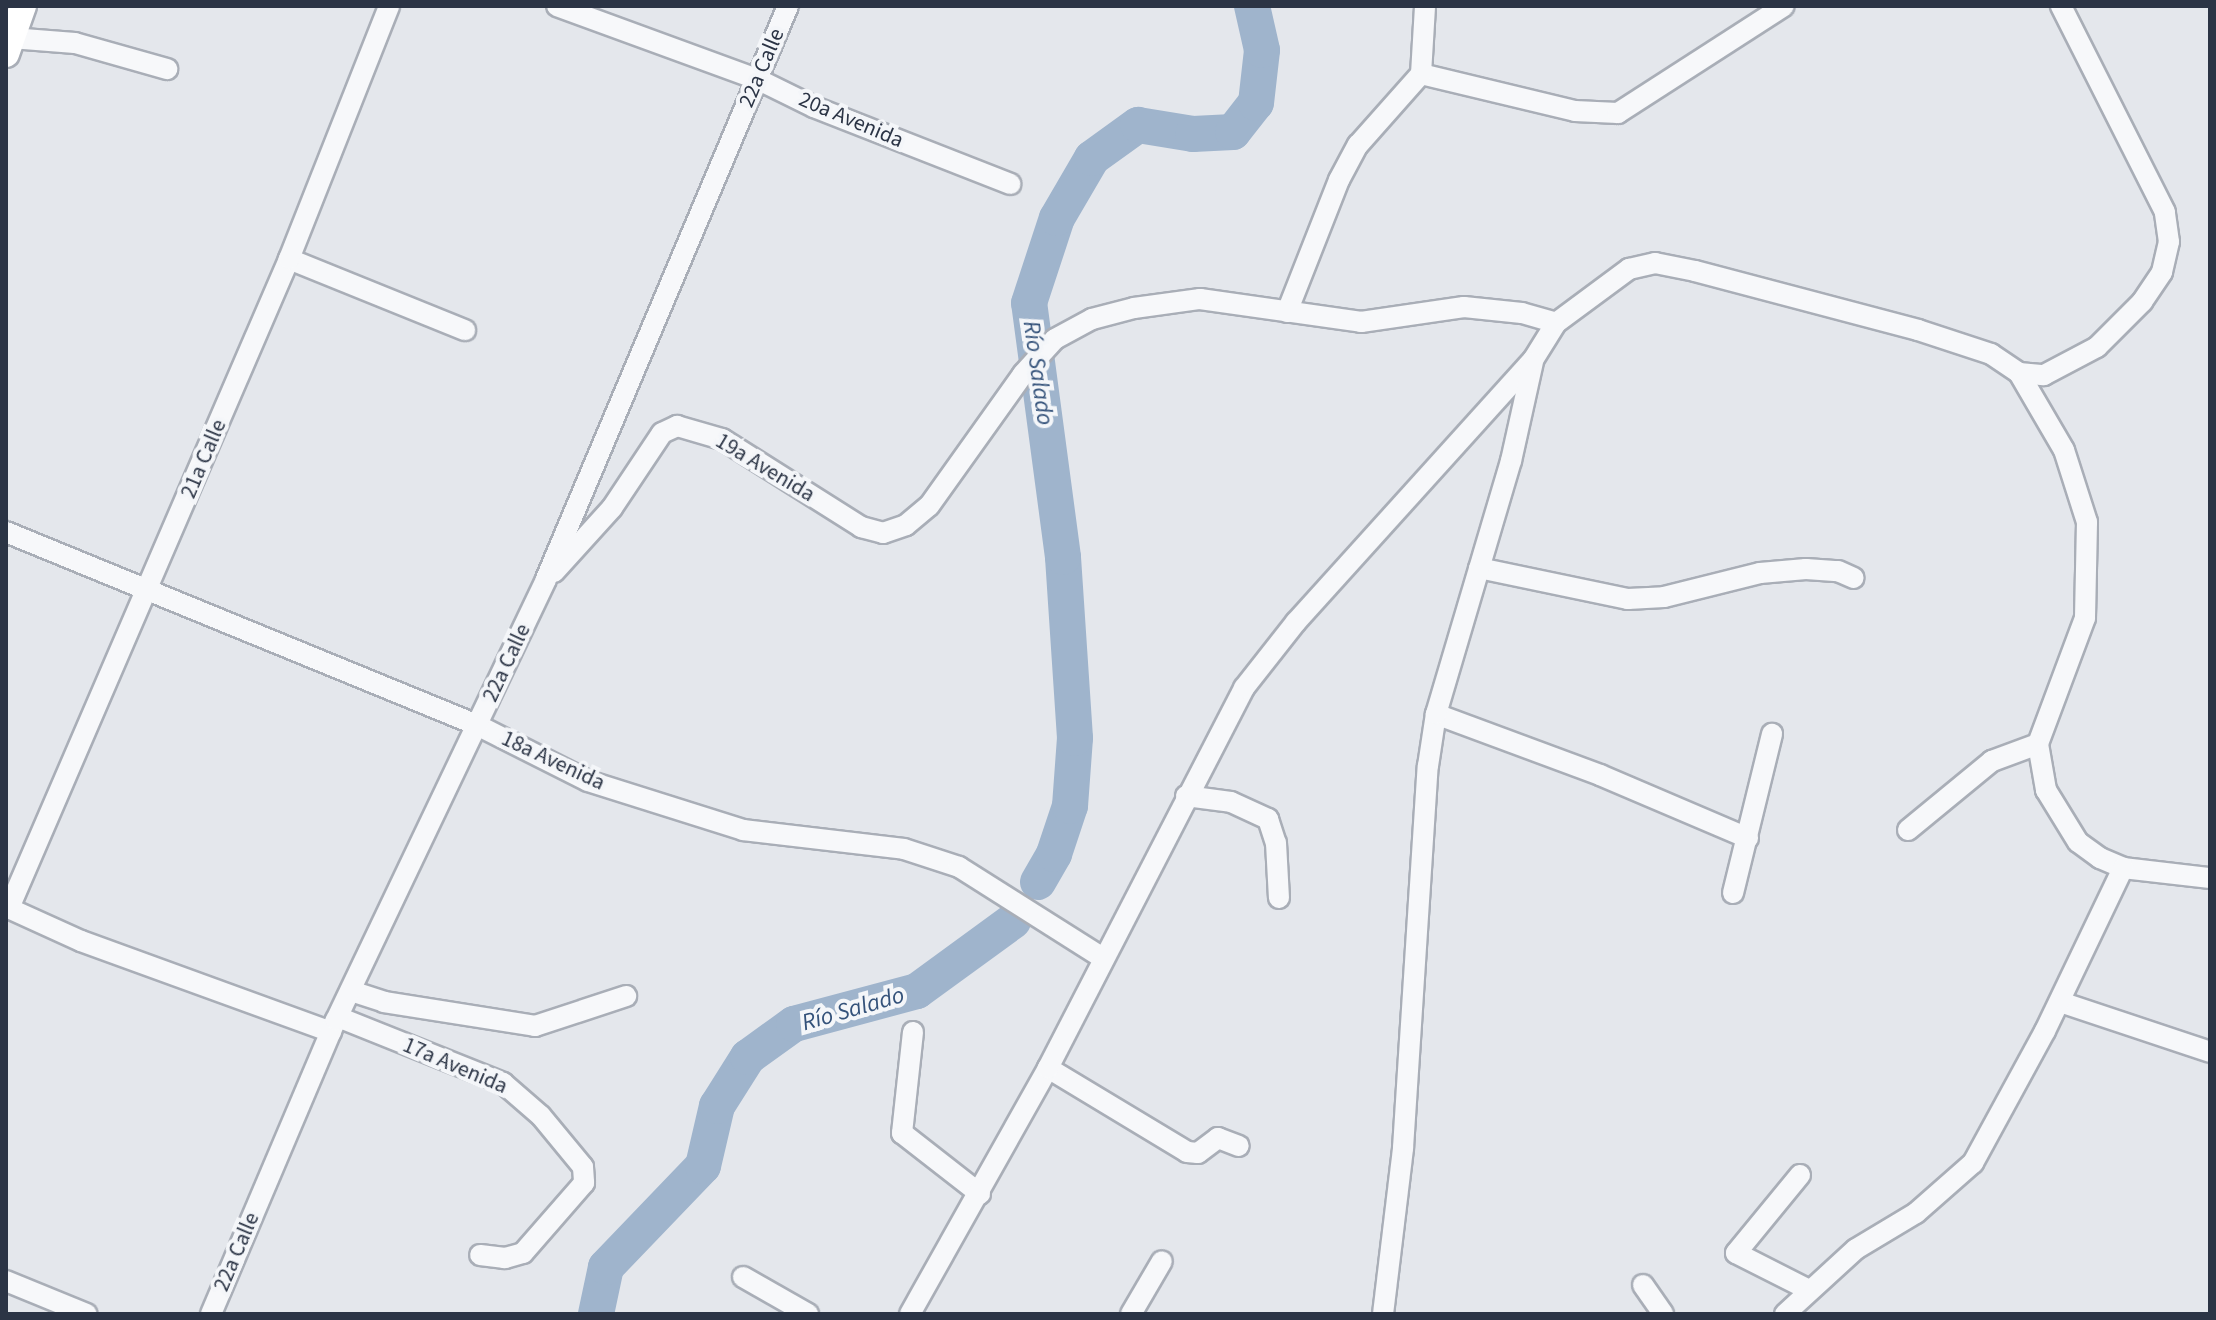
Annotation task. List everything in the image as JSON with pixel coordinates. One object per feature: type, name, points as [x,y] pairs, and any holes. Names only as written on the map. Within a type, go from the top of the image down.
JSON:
[{"type":"main road","points":[[9,46],[23,6]]},
{"type":"street","name":"21a Calle","points":[[7,908],[148,590],[289,259],[389,6]]},
{"type":"street","name":"20a Avenida","points":[[557,6],[757,79],[1010,184]]},
{"type":"street","name":"22a Calle","points":[[211,1314],[335,1024],[546,579],[788,6]]},
{"type":"street","points":[[1425,6],[1421,74],[1358,145],[1339,180],[1287,312],[1361,322],[1464,307],[1522,313],[1556,323]]},
{"type":"street","points":[[1421,74],[1575,111],[1618,113],[1784,6]]},
{"type":"street","points":[[2019,373],[2044,375],[2097,347],[2142,302],[2162,272],[2169,242],[2165,212],[2061,6]]},
{"type":"street","points":[[9,46],[75,43],[167,69]]},
{"type":"street","points":[[289,259],[465,330]]},
{"type":"street","points":[[910,1314],[1048,1068],[1244,688],[1495,398],[1533,360],[1556,323],[1629,269],[1655,263],[1918,330],[1991,354],[2019,373],[2064,450],[2087,522],[2085,618],[2038,744],[2046,790],[2060,819],[2078,842],[2123,868],[2210,878]]},
{"type":"street","name":"19a Avenida","points":[[546,579],[606,517],[662,433],[677,426],[722,439],[861,527],[883,533],[906,525],[949,481],[1023,374],[1055,339],[1092,319],[1200,299],[1287,312]]},
{"type":"street","points":[[1383,1314],[1403,1148],[1428,766],[1436,714],[1511,461],[1533,360]]},
{"type":"street","points":[[1495,398],[1512,394],[1521,405]]},
{"type":"street","name":"18a Avenida","points":[[6,532],[477,725],[588,781],[743,830],[904,849],[959,867],[1103,958]]},
{"type":"street","points":[[1479,568],[1628,599],[1664,597],[1760,573],[1827,570],[1854,578]]},
{"type":"street","points":[[1436,714],[1574,765],[1748,838]]},
{"type":"street","points":[[1733,893],[1772,734]]},
{"type":"street","points":[[1908,830],[1992,761],[2038,744]]},
{"type":"street","points":[[1186,796],[1231,802],[1268,819],[1276,843],[1279,898]]},
{"type":"street","points":[[1785,1314],[1807,1289],[1856,1249],[1916,1213],[1973,1163],[2060,1002],[2123,868]]},
{"type":"street","name":"17a Avenida","points":[[7,908],[81,941],[503,1083],[541,1116],[583,1167],[584,1183],[523,1253],[505,1258],[480,1255]]},
{"type":"street","points":[[351,991],[384,1002],[535,1026],[626,996]]},
{"type":"street","points":[[2060,1002],[2210,1052]]},
{"type":"street","points":[[913,1032],[902,1133],[980,1194]]},
{"type":"street","points":[[1048,1068],[1187,1152],[1198,1153],[1218,1138],[1239,1146]]},
{"type":"street","points":[[1800,1175],[1736,1253],[1807,1289]]},
{"type":"street","points":[[1131,1314],[1162,1261]]},
{"type":"street","points":[[743,1277],[808,1314]]},
{"type":"street","points":[[6,1281],[87,1314]]},
{"type":"street","points":[[1643,1285],[1663,1314]]},
{"type":"waterway","name":"Río Salado","points":[[1038,882],[1054,854],[1070,806],[1075,738],[1063,557],[1029,303],[1057,218],[1092,158],[1138,125],[1193,134],[1233,132],[1256,103],[1262,50],[1252,6]]},
{"type":"waterway","name":"Río Salado","points":[[596,1314],[606,1267],[703,1166],[717,1106],[748,1057],[794,1024],[917,991],[1013,921]]}]
